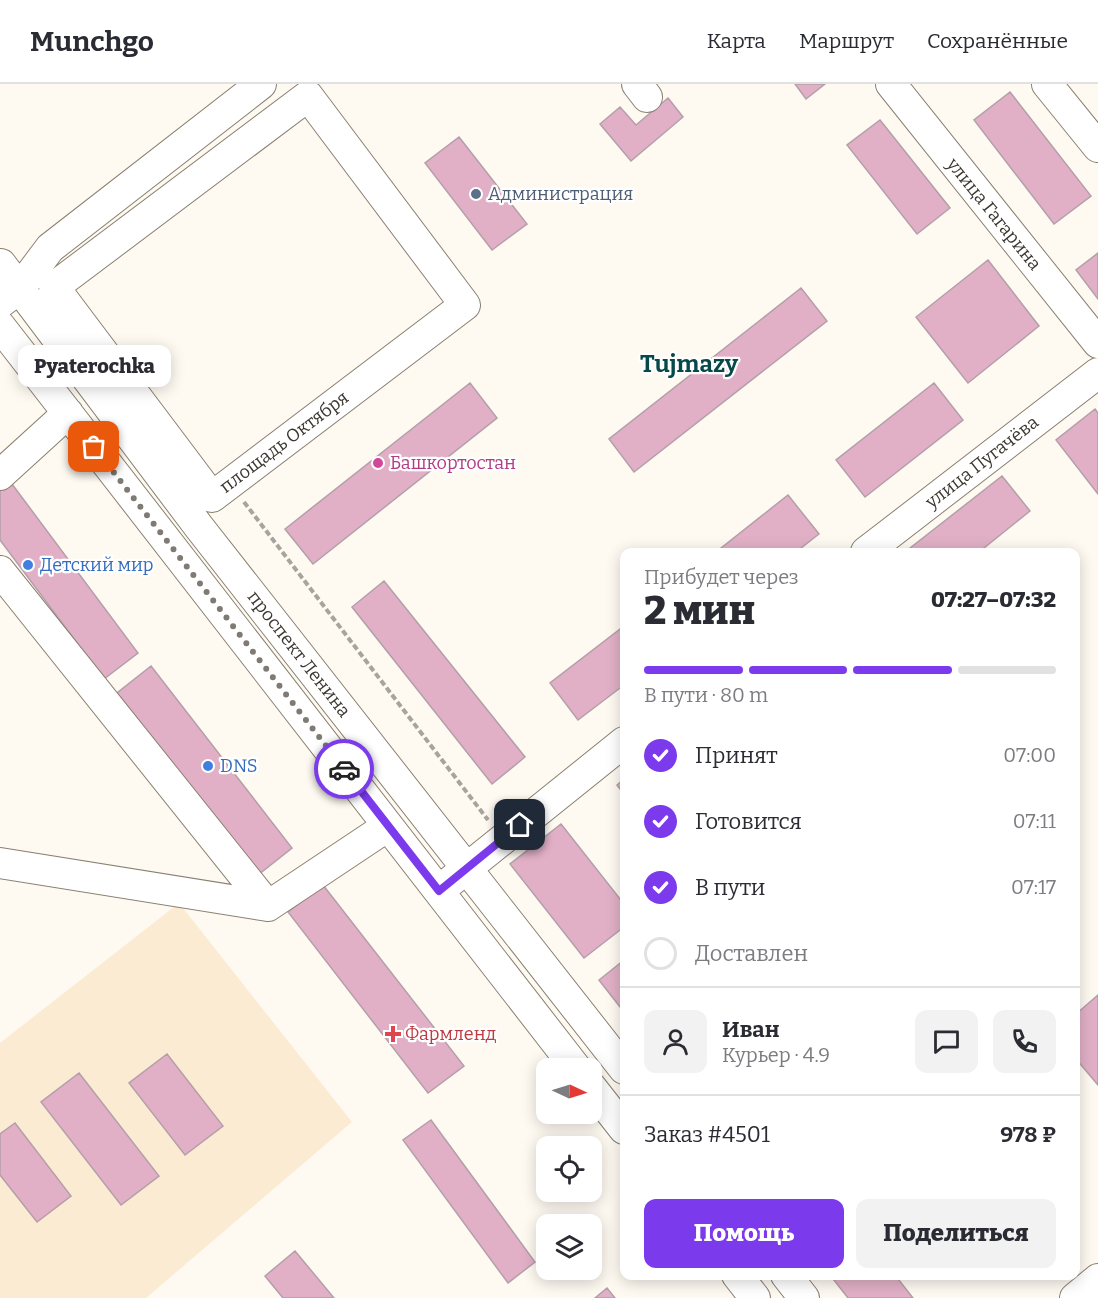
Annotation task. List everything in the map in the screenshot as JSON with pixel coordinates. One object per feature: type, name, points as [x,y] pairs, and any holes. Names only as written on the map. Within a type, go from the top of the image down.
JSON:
[{"type":"street","points":[[10,296],[50,248],[261,84]]},
{"type":"street","name":"улица Гагарина","points":[[891,84],[1098,343]]},
{"type":"street","points":[[1047,84],[1098,147]]},
{"type":"street","name":"площадь Октября","points":[[308,96],[465,305],[230,483],[212,496],[54,287],[308,96]]},
{"type":"street","points":[[1,264],[50,248]]},
{"type":"street","name":"проспект Ленина","points":[[1,264],[10,296],[199,527],[620,1064]]},
{"type":"street","name":"проспект Ленина","points":[[0,326],[568,1058]]},
{"type":"street","name":"улица Пугачёва","points":[[871,548],[1098,373]]},
{"type":"street","points":[[0,475],[68,413]]},
{"type":"street","points":[[0,571],[268,906]]},
{"type":"street","points":[[439,891],[620,745]]},
{"type":"street","points":[[0,863],[268,906],[388,826]]},
{"type":"street","points":[[602,1101],[620,1124]]},
{"type":"street","points":[[1075,1298],[1098,1279]]},
{"type":"street","points":[[741,1280],[755,1298]]},
{"type":"street","points":[[790,1280],[804,1298]]},
{"type":"path","points":[[230,483],[503,839]]},
{"type":"shaded area","points":[[179,903],[352,1122],[146,1298],[0,1298],[0,1043]]},
{"type":"building","points":[[795,84],[825,84],[806,99]]},
{"type":"building","points":[[1010,92],[1091,196],[1054,224],[974,120]]},
{"type":"building","points":[[668,98],[683,117],[631,161],[600,124],[620,107],[636,125]]},
{"type":"building","points":[[880,120],[950,208],[917,234],[847,145]]},
{"type":"building","name":"Администрация","points":[[459,137],[527,224],[492,250],[425,163]]},
{"type":"building","points":[[1098,253],[1098,299],[1076,270]]},
{"type":"building","points":[[988,260],[1039,326],[968,383],[916,317]]},
{"type":"building","points":[[801,288],[827,321],[634,472],[609,439]]},
{"type":"building","points":[[470,383],[497,418],[313,564],[285,529]]},
{"type":"building","points":[[934,383],[963,420],[865,497],[836,460]]},
{"type":"building","points":[[1095,409],[1098,413],[1098,494],[1056,440]]},
{"type":"building","points":[[1002,476],[1030,511],[984,548],[910,548]]},
{"type":"building","points":[[9,480],[138,653],[104,679],[0,540],[0,487]]},
{"type":"building","points":[[788,495],[819,534],[801,548],[721,548]]},
{"type":"building","points":[[384,581],[525,757],[492,784],[352,607]]},
{"type":"building","points":[[620,629],[620,688],[578,720],[550,683]]},
{"type":"building","points":[[151,666],[292,848],[258,875],[117,693]]},
{"type":"building","points":[[561,824],[620,899],[620,930],[584,958],[510,864]]},
{"type":"building","points":[[323,885],[464,1066],[428,1093],[288,912]]},
{"type":"building","points":[[620,963],[620,1007],[599,980]]},
{"type":"building","points":[[1098,995],[1098,1085],[1080,1064],[1080,1011]]},
{"type":"building","points":[[167,1054],[223,1126],[185,1155],[129,1083]]},
{"type":"building","points":[[79,1073],[159,1176],[121,1205],[41,1102]]},
{"type":"building","points":[[431,1120],[535,1262],[508,1283],[403,1140]]},
{"type":"building","points":[[15,1123],[71,1196],[37,1222],[0,1175],[0,1134]]},
{"type":"building","points":[[295,1251],[334,1298],[283,1298],[265,1276]]},
{"type":"building","points":[[834,1280],[899,1280],[913,1298],[848,1298]]},
{"type":"building","points":[[607,1288],[615,1298],[595,1298]]},
{"type":"way so far","points":[[94,447],[344,769]]},
{"type":"place","name":"Администрация","points":[[476,194]]},
{"type":"place","name":"Pyaterochka","points":[[94,447]]},
{"type":"place","name":"Башкортостан","points":[[378,463]]},
{"type":"place","name":"Детский мир","points":[[28,565]]},
{"type":"place","name":"DNS","points":[[208,766]]},
{"type":"place","name":"Фармленд","points":[[393,1034]]},
{"type":"district","name":"Tujmazy","points":[[689,364]]},
{"type":"route","points":[[344,769],[439,891],[520,825]]}]
